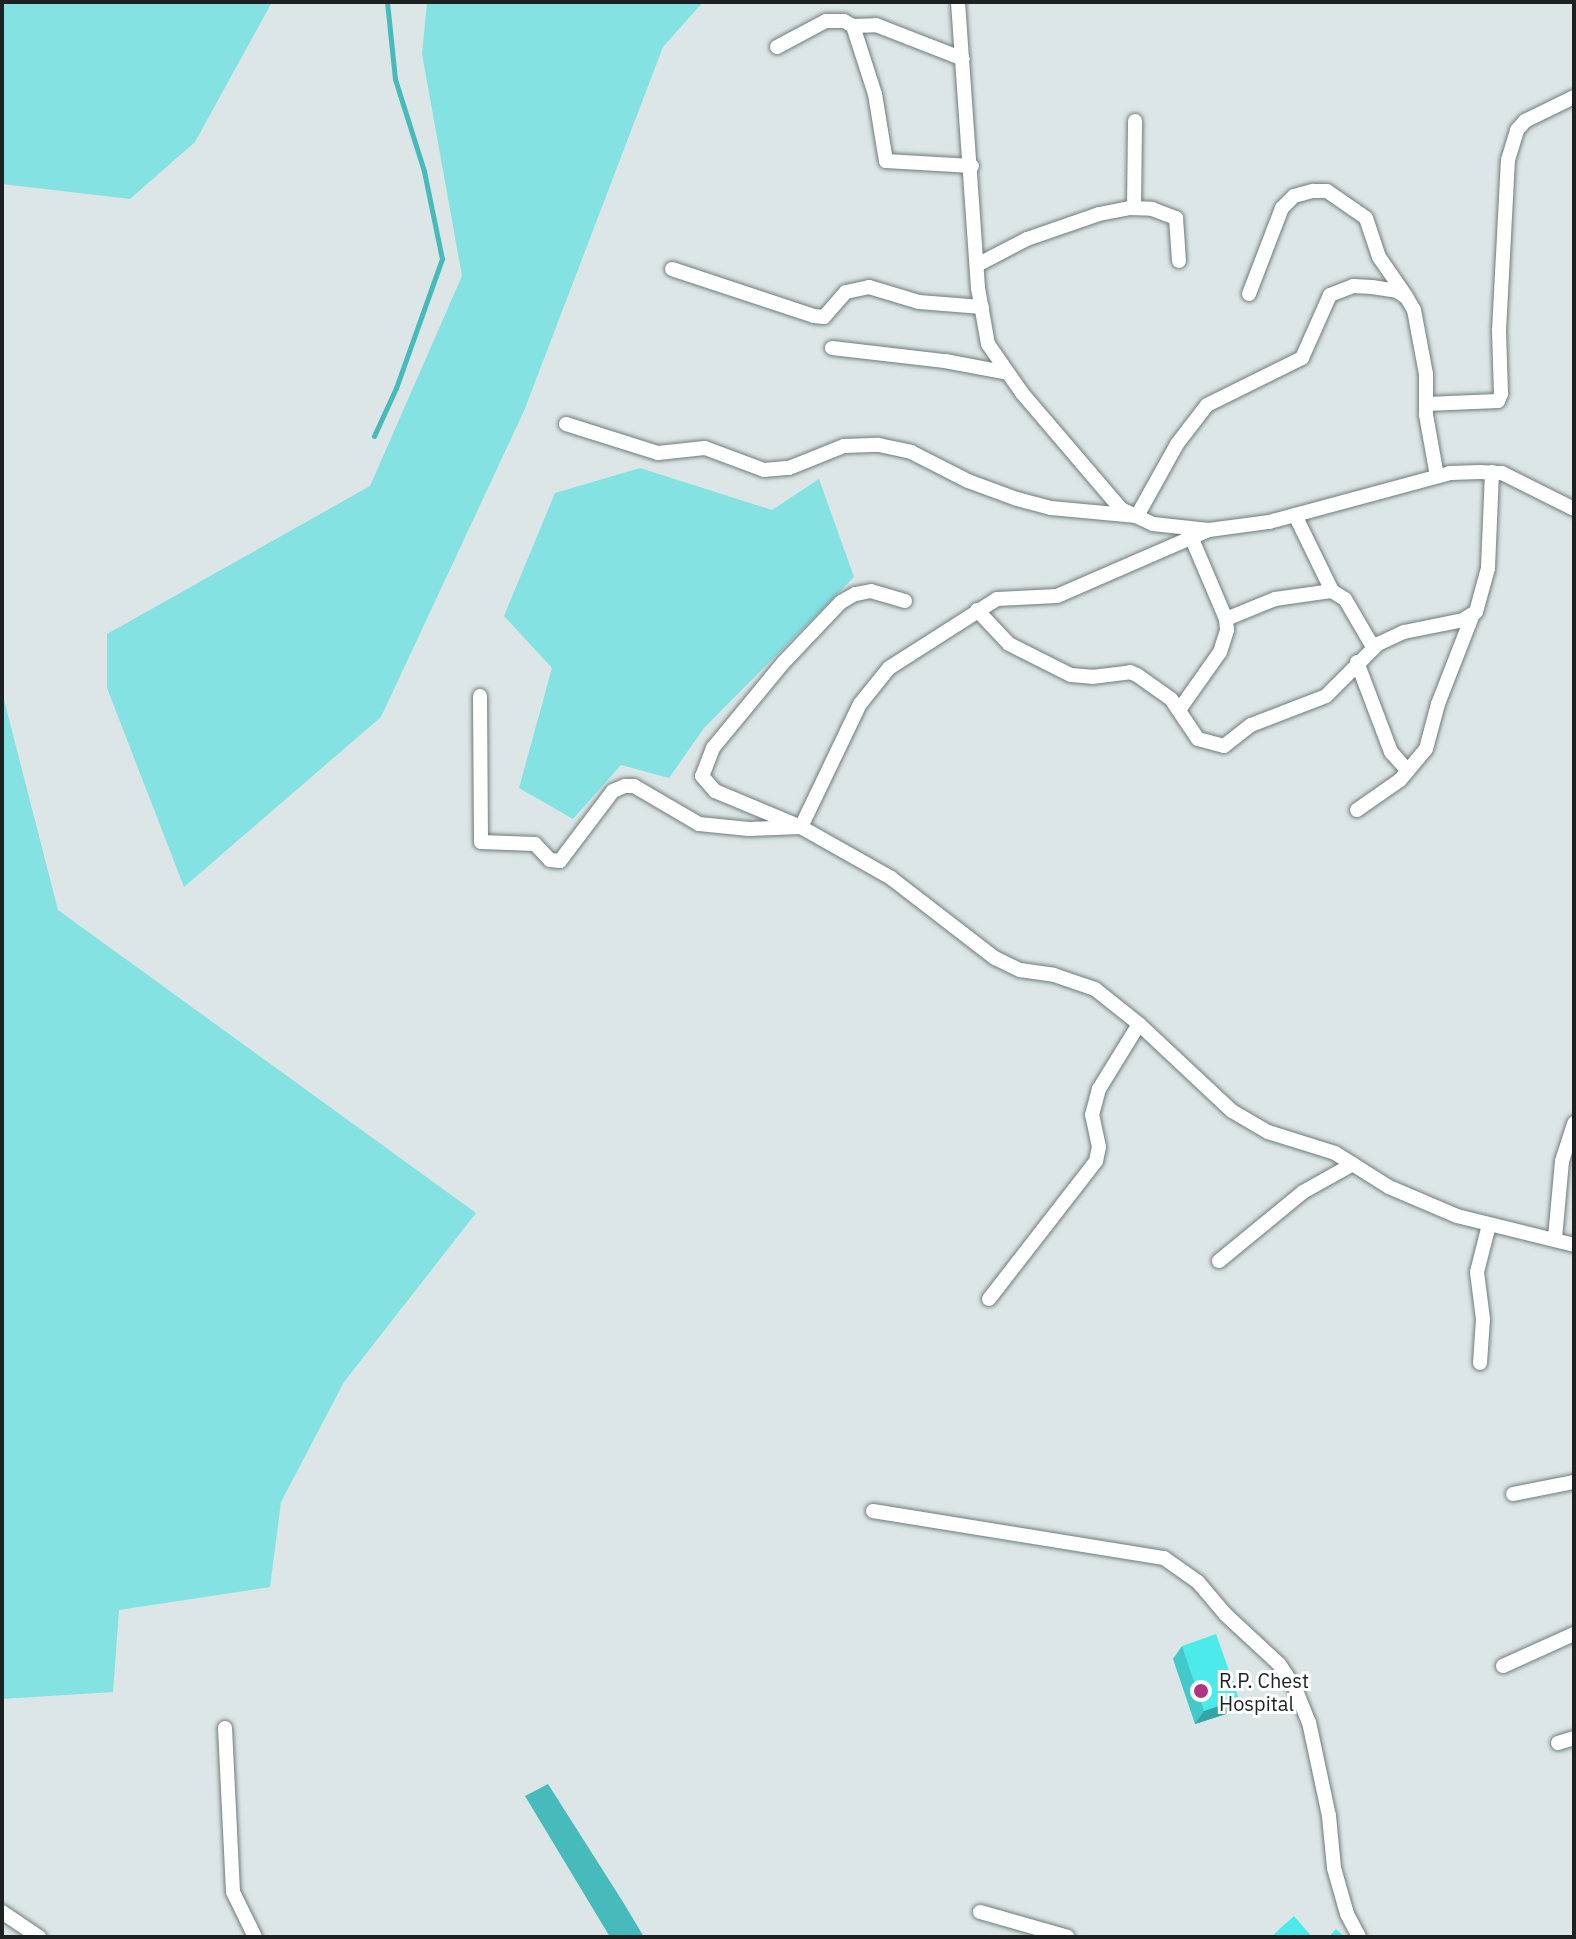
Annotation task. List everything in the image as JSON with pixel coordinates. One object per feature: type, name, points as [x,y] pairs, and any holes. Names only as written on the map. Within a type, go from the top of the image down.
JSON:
[{"type":"street","points":[[958,2],[977,265],[988,344],[1008,373],[1121,509],[1153,524],[1209,530],[1295,515],[1437,476],[1492,472],[1529,485],[1574,509]]},
{"type":"street","points":[[777,47],[826,21],[844,21],[853,26],[876,25],[963,59]]},
{"type":"street","points":[[853,26],[875,94],[886,161],[972,166]]},
{"type":"street","points":[[1426,404],[1498,401],[1501,394],[1499,331],[1508,160],[1517,130],[1525,121],[1574,97]]},
{"type":"street","points":[[1134,208],[1135,121]]},
{"type":"street","points":[[1249,294],[1282,208],[1294,196],[1327,191],[1366,218],[1379,257],[1414,310],[1424,360],[1426,404],[1437,476]]},
{"type":"street","points":[[977,265],[1041,234],[1099,214],[1134,208],[1167,212],[1176,218],[1179,261]]},
{"type":"street","points":[[672,269],[814,316],[824,317],[846,292],[869,287],[919,302],[982,307]]},
{"type":"street","points":[[1137,516],[1177,444],[1207,405],[1302,358],[1330,295],[1353,286],[1397,291],[1407,298]]},
{"type":"street","points":[[832,348],[945,361],[1008,373]]},
{"type":"street","points":[[566,424],[658,453],[705,448],[764,470],[789,468],[844,446],[879,445],[911,452],[968,481],[1017,499],[1051,508],[1137,516]]},
{"type":"street","points":[[1357,810],[1408,771],[1426,749],[1438,704],[1472,617],[1480,606],[1488,568],[1492,472]]},
{"type":"street","points":[[1295,515],[1332,591],[1345,599],[1373,647]]},
{"type":"street","points":[[801,827],[860,704],[889,668],[997,599],[1057,596],[1209,530]]},
{"type":"street","points":[[1179,710],[1220,652],[1225,640],[1226,619],[1192,539]]},
{"type":"street","points":[[905,601],[871,591],[855,594],[841,602],[783,663],[704,764],[702,776],[715,791],[801,827],[891,878],[995,958],[1020,970],[1054,975],[1095,989],[1139,1024],[1232,1111],[1268,1132],[1335,1153],[1426,1204],[1489,1225],[1555,1238],[1574,1245]]},
{"type":"street","points":[[1226,619],[1275,599],[1332,591]]},
{"type":"street","points":[[977,610],[1009,644],[1071,675],[1092,677],[1130,672],[1163,691],[1198,739],[1224,746],[1251,725],[1326,696],[1373,647],[1404,632],[1472,617]]},
{"type":"street","points":[[1357,662],[1391,752],[1408,771]]},
{"type":"street","points":[[480,696],[481,842],[535,844],[550,860],[560,861],[613,791],[625,786],[634,786],[699,824],[749,829],[801,827]]},
{"type":"street","points":[[989,1299],[1096,1161],[1099,1147],[1092,1115],[1099,1089],[1139,1024]]},
{"type":"street","points":[[1555,1238],[1562,1161],[1574,1123]]},
{"type":"street","points":[[1219,1261],[1303,1192],[1353,1164]]},
{"type":"street","points":[[1480,1363],[1483,1319],[1477,1272],[1489,1225]]},
{"type":"street","points":[[1513,1494],[1574,1482]]},
{"type":"street","points":[[873,1511],[1164,1558],[1198,1582],[1225,1614],[1271,1655],[1295,1688],[1309,1722],[1329,1816],[1334,1868],[1347,1914],[1359,1937]]},
{"type":"street","points":[[1503,1666],[1574,1634]]},
{"type":"street","points":[[225,1728],[233,1892],[255,1937]]},
{"type":"street","points":[[1558,1743],[1574,1738]]},
{"type":"street","points":[[2,1912],[39,1937]]},
{"type":"street","points":[[980,1912],[1068,1937]]},
{"type":"shaded area","points":[[2,2],[272,2],[195,142],[130,199],[2,184]]},
{"type":"shaded area","points":[[427,2],[703,2],[663,47],[524,411],[381,717],[184,887],[107,688],[107,634],[370,486],[462,276],[422,54]]},
{"type":"shaded area","points":[[640,468],[772,510],[819,479],[854,577],[704,728],[669,778],[621,765],[573,819],[519,788],[552,668],[504,616],[555,493]]},
{"type":"shaded area","points":[[2,692],[58,910],[476,1213],[344,1382],[281,1502],[270,1587],[119,1610],[113,1692],[2,1699]]},
{"type":"shaded area","points":[[548,1784],[644,1937],[610,1937],[525,1796]]},
{"type":"building","points":[[1216,1634],[1239,1699],[1204,1711],[1182,1646]]},
{"type":"building","points":[[1294,1916],[1312,1937],[1276,1937],[1274,1934]]},
{"type":"building","points":[[1336,1929],[1345,1937],[1329,1937]]},
{"type":"waterway","points":[[374,436],[396,388],[442,259],[424,171],[395,79],[387,2]]},
{"type":"place","name":"R.P. Chest Hospital","points":[[1201,1691]]}]
